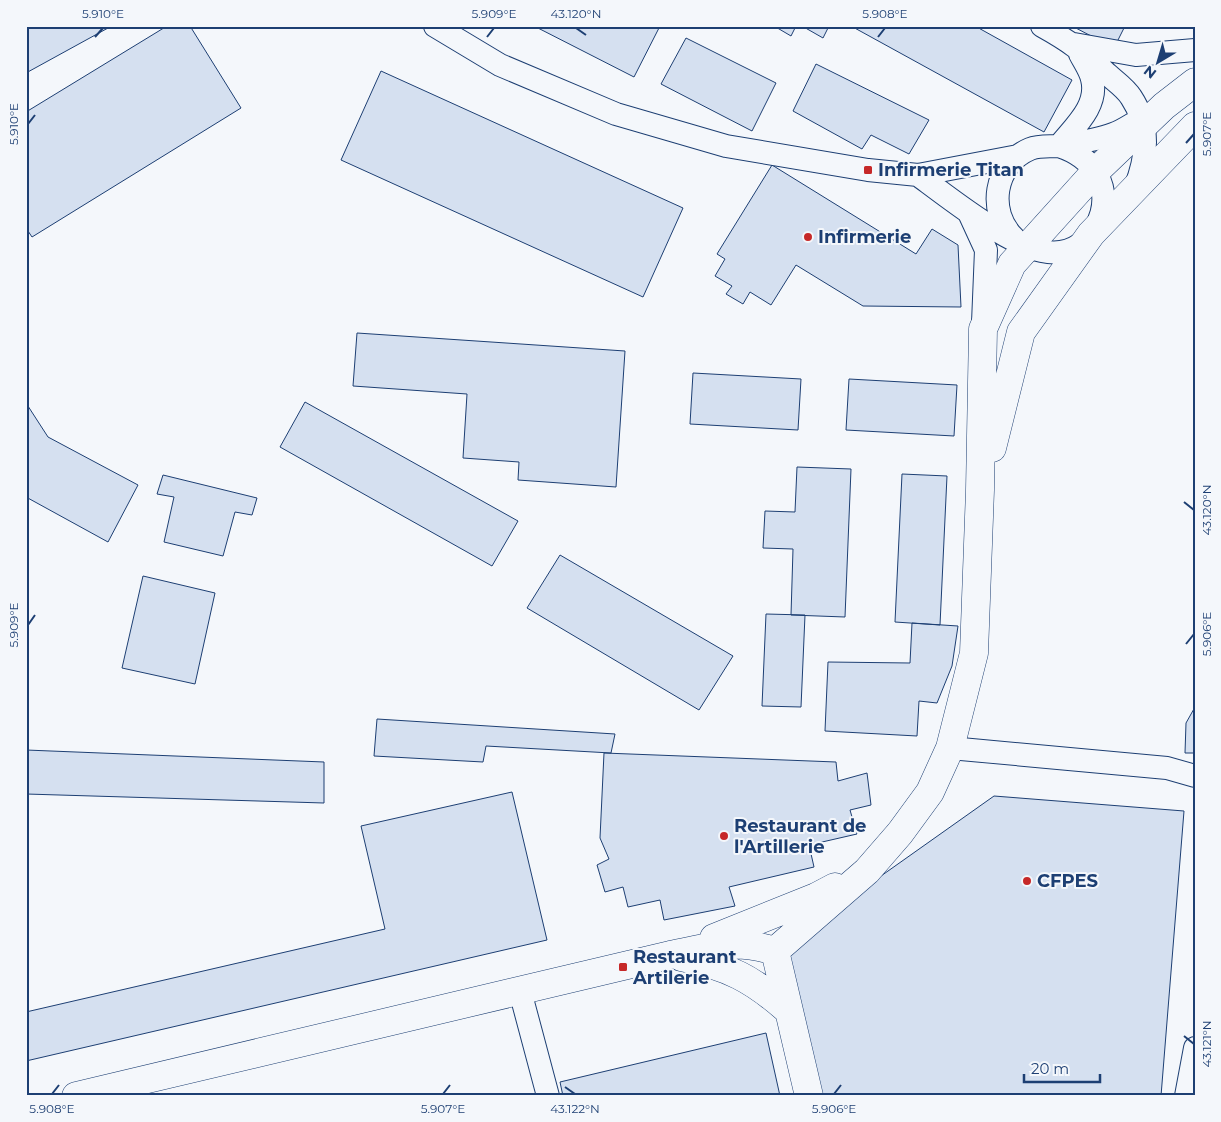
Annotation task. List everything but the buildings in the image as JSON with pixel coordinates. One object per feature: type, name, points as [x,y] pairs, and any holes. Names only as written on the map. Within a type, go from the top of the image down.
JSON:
[{"type":"street","points":[[435,26],[500,65],[616,114],[726,146],[868,170],[918,175],[1018,156]]},
{"type":"street","points":[[1042,26],[1074,44],[1131,96],[1150,117],[1144,164],[1135,189]]},
{"type":"street","points":[[1074,44],[1136,55],[1195,50]]},
{"type":"street","points":[[1058,146],[1089,108],[1094,91],[1092,78],[1074,44]]},
{"type":"street","points":[[983,328],[1012,264],[1096,171],[1150,117],[1195,82]]},
{"type":"street","points":[[1027,247],[1012,236],[1002,222],[997,204],[998,186],[1005,170],[1018,156],[1030,149],[1058,146],[1113,134],[1150,117]]},
{"type":"street","points":[[918,175],[970,213],[1027,247],[1044,252],[1061,252],[1077,245],[1091,234],[1195,126]]},
{"type":"street","points":[[980,490],[1022,332],[1100,220],[1104,204],[1103,187],[1096,171],[1086,159],[1074,151],[1058,146]]},
{"type":"street","points":[[776,951],[867,870],[900,833],[930,792],[950,748],[974,653],[986,250],[970,213]]},
{"type":"street","points":[[950,748],[1167,768],[1195,776]]},
{"type":"street","points":[[670,955],[816,897],[867,870]]},
{"type":"street","points":[[76,1096],[670,955],[733,943],[756,945],[776,951]]},
{"type":"street","points":[[776,951],[809,1096]]},
{"type":"street","points":[[670,955],[708,963],[744,976],[765,989],[789,1011]]},
{"type":"street","points":[[520,991],[548,1096]]},
{"type":"street","points":[[1186,1096],[1195,1048]]},
{"type":"place","name":"Infirmerie Titan","points":[[868,170]]},
{"type":"place","name":"Infirmerie","points":[[808,237]]},
{"type":"place","name":"Restaurant de l'Artillerie","points":[[724,836]]},
{"type":"place","name":"CFPES","points":[[1027,881]]},
{"type":"place","name":"Restaurant Artilerie","points":[[623,967]]}]
